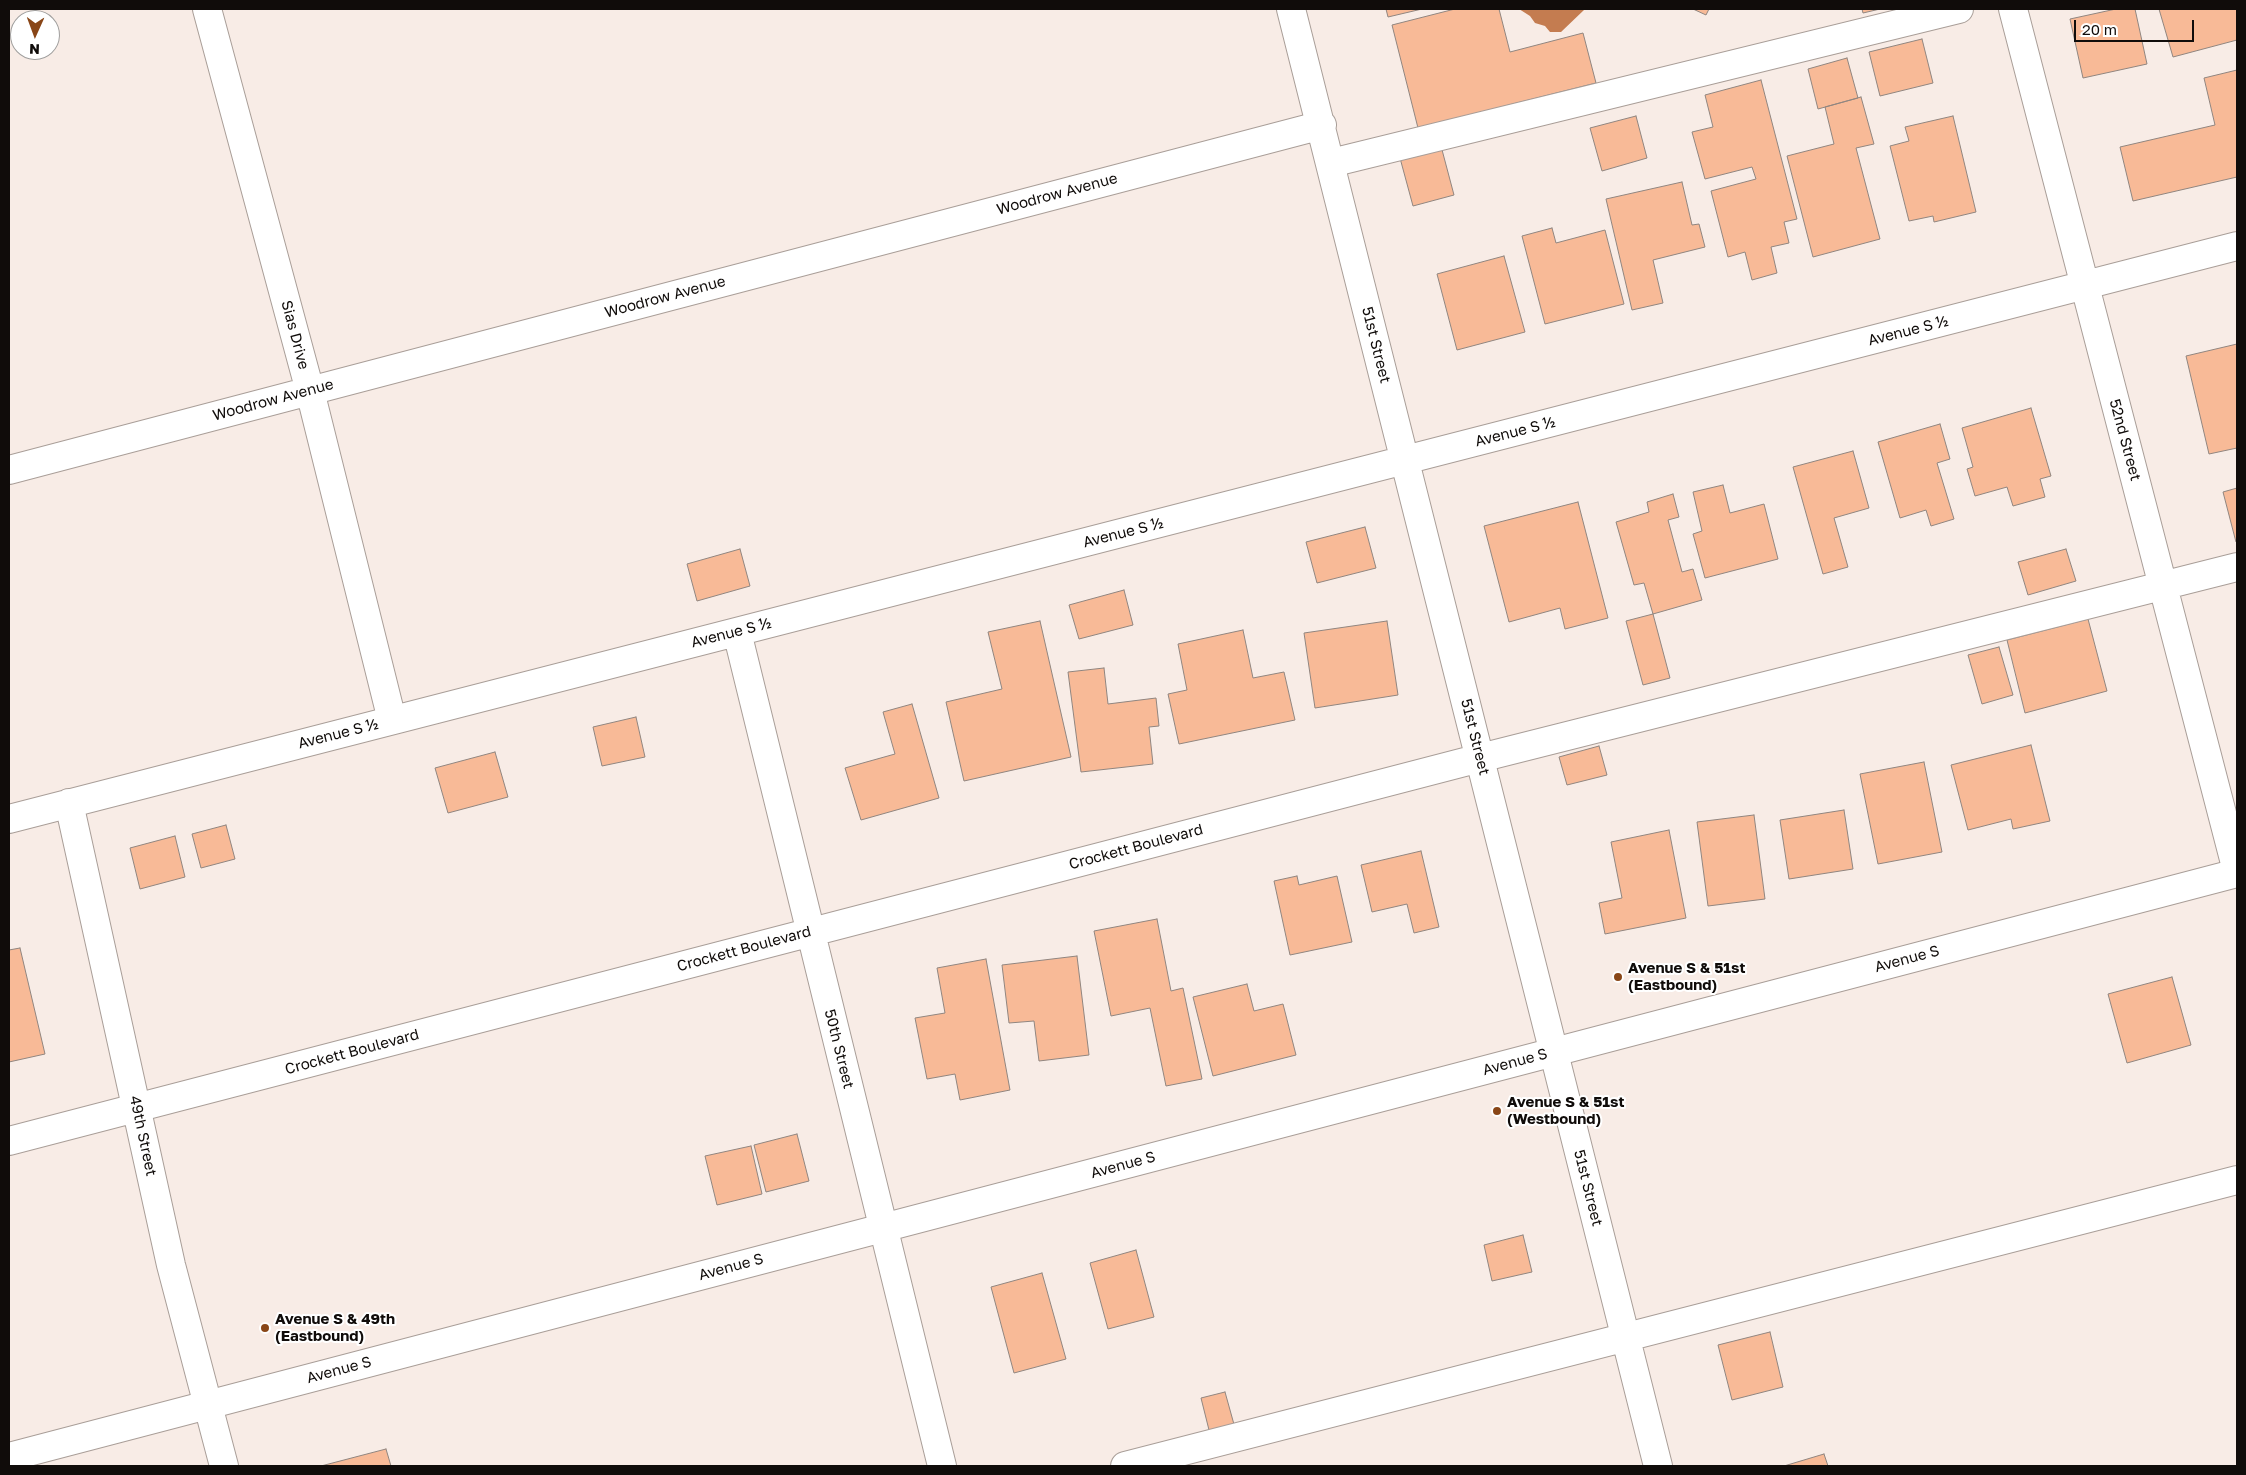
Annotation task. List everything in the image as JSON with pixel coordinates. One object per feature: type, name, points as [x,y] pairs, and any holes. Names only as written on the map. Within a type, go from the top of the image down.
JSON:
[{"type":"street","name":"Sias Drive","points":[[207,9],[310,391],[392,720]]},
{"type":"street","name":"51st Street","points":[[1291,9],[1322,125],[1658,1466]]},
{"type":"street","points":[[1331,162],[1959,9]]},
{"type":"street","name":"52nd Street","points":[[2013,9],[2237,872]]},
{"type":"street","name":"Woodrow Avenue","points":[[9,470],[1322,125]]},
{"type":"street","name":"Avenue S ½","points":[[9,819],[2237,246]]},
{"type":"street","name":"Crockett Boulevard","points":[[9,1141],[1480,758],[2237,567]]},
{"type":"street","name":"50th Street","points":[[737,632],[942,1466]]},
{"type":"street","name":"49th Street","points":[[69,804],[171,1265],[224,1466]]},
{"type":"street","name":"Avenue S","points":[[9,1457],[2237,872]]},
{"type":"street","points":[[1125,1466],[2237,1180]]},
{"type":"shaded area","points":[[1519,9],[1584,10],[1561,32],[1550,32],[1545,26],[1535,23],[1530,16]]},
{"type":"building","points":[[1386,9],[1422,9],[1388,17]]},
{"type":"building","points":[[1455,9],[1499,9],[1510,52],[1583,33],[1596,83],[1418,128],[1392,25]]},
{"type":"building","points":[[1693,9],[1709,9],[1706,15]]},
{"type":"building","points":[[1862,9],[1880,9],[1863,13]]},
{"type":"building","points":[[2116,9],[2135,9],[2147,64],[2083,78],[2070,19]]},
{"type":"building","points":[[2159,9],[2237,9],[2237,40],[2173,57]]},
{"type":"building","points":[[1922,39],[1933,83],[1880,96],[1869,52]]},
{"type":"building","points":[[1847,58],[1858,98],[1818,109],[1808,69]]},
{"type":"building","points":[[2237,70],[2237,177],[2133,201],[2120,147],[2215,125],[2204,78]]},
{"type":"building","points":[[1761,80],[1797,219],[1784,222],[1789,243],[1771,247],[1777,273],[1752,280],[1745,252],[1728,257],[1711,191],[1756,179],[1752,167],[1705,179],[1692,132],[1713,127],[1705,95]]},
{"type":"building","points":[[1861,97],[1874,144],[1856,148],[1880,239],[1813,257],[1787,156],[1834,144],[1825,107]]},
{"type":"building","points":[[1636,116],[1647,158],[1602,171],[1590,128]]},
{"type":"building","points":[[1953,116],[1976,212],[1934,222],[1933,216],[1909,221],[1890,146],[1909,141],[1905,127]]},
{"type":"building","points":[[1441,146],[1454,195],[1413,206],[1400,158]]},
{"type":"building","points":[[1682,182],[1692,225],[1699,224],[1705,247],[1653,260],[1663,303],[1632,310],[1606,199]]},
{"type":"building","points":[[1552,228],[1556,243],[1605,230],[1624,304],[1545,324],[1522,236]]},
{"type":"building","points":[[1504,256],[1525,332],[1457,350],[1437,274]]},
{"type":"building","points":[[2237,344],[2237,448],[2209,454],[2186,356]]},
{"type":"building","points":[[2031,408],[2051,476],[2040,479],[2045,497],[2013,506],[2007,487],[1975,496],[1967,469],[1973,467],[1962,428]]},
{"type":"building","points":[[1940,424],[1950,459],[1937,463],[1954,519],[1931,526],[1926,510],[1900,518],[1878,442]]},
{"type":"building","points":[[1853,451],[1869,508],[1834,518],[1848,567],[1823,574],[1793,467]]},
{"type":"building","points":[[1723,485],[1730,513],[1764,504],[1778,559],[1705,578],[1693,534],[1702,531],[1693,492]]},
{"type":"building","points":[[2237,488],[2237,542],[2236,542],[2223,492]]},
{"type":"building","points":[[1673,494],[1679,517],[1668,520],[1682,572],[1693,569],[1702,600],[1653,614],[1644,583],[1634,585],[1616,522],[1649,512],[1647,502]]},
{"type":"building","points":[[1578,502],[1608,618],[1565,629],[1560,608],[1509,622],[1484,526]]},
{"type":"building","points":[[1365,527],[1376,568],[1317,583],[1306,542]]},
{"type":"building","points":[[740,549],[750,586],[697,601],[687,564]]},
{"type":"building","points":[[2066,549],[2076,581],[2028,595],[2018,562]]},
{"type":"building","points":[[1124,590],[1133,625],[1079,639],[1069,605]]},
{"type":"building","points":[[1653,614],[1670,678],[1643,685],[1626,621]]},
{"type":"building","points":[[2088,619],[2107,691],[2025,713],[2007,640]]},
{"type":"building","points":[[1040,621],[1071,757],[964,781],[946,702],[1002,689],[988,632]]},
{"type":"building","points":[[1387,621],[1398,695],[1315,708],[1304,633]]},
{"type":"building","points":[[1243,630],[1253,678],[1284,672],[1295,720],[1179,744],[1168,694],[1187,690],[1178,644]]},
{"type":"building","points":[[1999,647],[2013,695],[1982,704],[1968,655]]},
{"type":"building","points":[[1104,668],[1108,704],[1156,698],[1159,726],[1149,727],[1153,764],[1081,772],[1068,672]]},
{"type":"building","points":[[912,704],[939,798],[861,820],[845,768],[895,754],[883,712]]},
{"type":"building","points":[[636,717],[645,757],[602,766],[593,727]]},
{"type":"building","points":[[2031,745],[2050,821],[2013,829],[2011,819],[1968,830],[1951,765]]},
{"type":"building","points":[[1599,746],[1607,775],[1567,785],[1559,757]]},
{"type":"building","points":[[495,752],[508,797],[448,813],[435,768]]},
{"type":"building","points":[[1924,762],[1942,852],[1878,864],[1860,774]]},
{"type":"building","points":[[1844,810],[1853,869],[1789,879],[1780,820]]},
{"type":"building","points":[[1754,815],[1765,899],[1708,906],[1697,822]]},
{"type":"building","points":[[226,825],[235,859],[201,868],[192,834]]},
{"type":"building","points":[[1669,830],[1686,918],[1605,934],[1599,903],[1622,898],[1611,842]]},
{"type":"building","points":[[175,836],[185,877],[140,889],[130,848]]},
{"type":"building","points":[[1421,851],[1439,927],[1414,933],[1407,904],[1372,912],[1361,865]]},
{"type":"building","points":[[1297,876],[1299,885],[1337,876],[1352,942],[1290,955],[1274,881]]},
{"type":"building","points":[[1157,919],[1171,991],[1183,988],[1202,1079],[1166,1086],[1150,1008],[1111,1016],[1094,931]]},
{"type":"building","points":[[20,948],[45,1054],[9,1062],[9,950]]},
{"type":"building","points":[[1077,956],[1089,1055],[1039,1061],[1034,1021],[1009,1023],[1002,965]]},
{"type":"building","points":[[986,959],[1010,1090],[960,1100],[955,1074],[927,1079],[915,1018],[945,1013],[937,968]]},
{"type":"building","points":[[2172,977],[2191,1045],[2127,1063],[2108,994]]},
{"type":"building","points":[[1247,984],[1254,1011],[1283,1004],[1296,1055],[1213,1076],[1193,997]]},
{"type":"building","points":[[797,1134],[809,1181],[766,1192],[754,1145]]},
{"type":"building","points":[[751,1146],[762,1194],[717,1205],[705,1156]]},
{"type":"building","points":[[1523,1235],[1532,1272],[1492,1281],[1484,1245]]},
{"type":"building","points":[[1136,1250],[1154,1317],[1108,1329],[1090,1263]]},
{"type":"building","points":[[1042,1273],[1066,1359],[1014,1373],[991,1287]]},
{"type":"building","points":[[1770,1332],[1783,1387],[1732,1400],[1718,1345]]},
{"type":"building","points":[[1225,1392],[1235,1428],[1210,1434],[1201,1398]]},
{"type":"building","points":[[386,1449],[391,1466],[321,1466]]},
{"type":"building","points":[[1824,1454],[1828,1466],[1784,1466]]},
{"type":"place","name":"Avenue S & 51st (Eastbound)","points":[[1618,977]]},
{"type":"place","name":"Avenue S & 51st (Westbound)","points":[[1497,1111]]},
{"type":"place","name":"Avenue S & 49th (Eastbound)","points":[[265,1328]]}]
